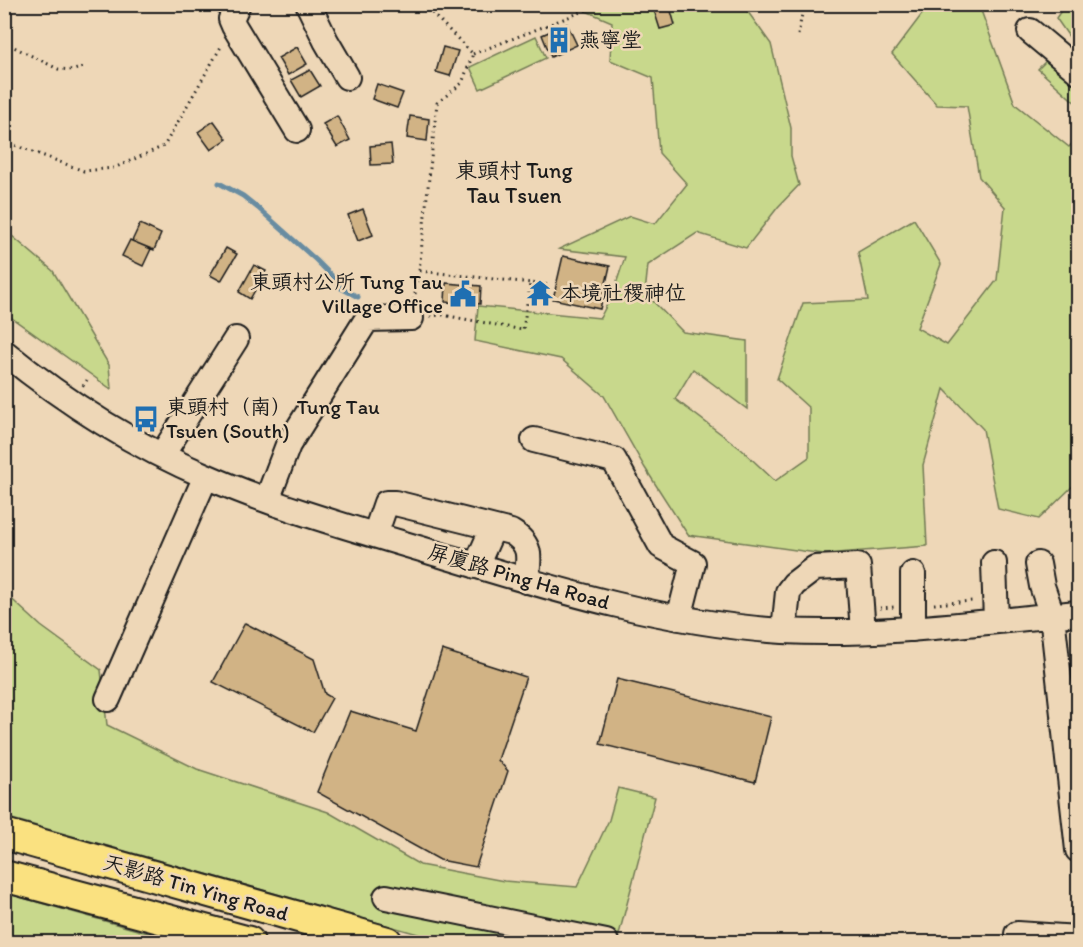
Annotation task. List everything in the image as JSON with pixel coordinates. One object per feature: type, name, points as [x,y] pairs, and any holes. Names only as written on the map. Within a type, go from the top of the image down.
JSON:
[{"type":"main road","name":"天影路 Tin Ying Road","points":[[4,834],[387,942]]},
{"type":"main road","name":"天影路 Tin Ying Road","points":[[4,876],[249,942]]},
{"type":"street","points":[[308,4],[326,41],[348,76]]},
{"type":"street","points":[[236,15],[297,130]]},
{"type":"street","points":[[1030,31],[1078,71]]},
{"type":"street","points":[[267,500],[288,445],[367,319],[411,318]]},
{"type":"street","points":[[162,455],[236,339]]},
{"type":"street","name":"屏廈路 Ping Ha Road","points":[[4,352],[99,419],[162,455],[206,476],[267,500],[375,535],[617,605],[679,618],[784,631],[863,632],[913,629],[1078,613]]},
{"type":"street","points":[[534,440],[614,460],[661,546],[693,563],[679,618]]},
{"type":"street","points":[[108,699],[206,476]]},
{"type":"street","points":[[375,535],[386,502],[511,532],[522,538],[528,546],[526,580]]},
{"type":"street","points":[[476,566],[493,528]]},
{"type":"street","points":[[994,563],[996,621]]},
{"type":"street","points":[[1038,564],[1042,586],[1052,615],[1078,850]]},
{"type":"street","points":[[784,631],[788,592],[794,584],[815,568],[858,566],[863,632]]},
{"type":"street","points":[[913,574],[913,629]]},
{"type":"street","points":[[386,897],[606,942]]},
{"type":"street","points":[[1017,934],[1078,938]]},
{"type":"path","points":[[423,4],[473,54]]},
{"type":"path","points":[[530,283],[523,330],[443,315],[411,318],[419,271],[437,103],[462,83],[473,54],[602,4]]},
{"type":"path","points":[[798,35],[804,4]]},
{"type":"path","points":[[4,141],[84,171],[114,168],[164,146],[236,15]]},
{"type":"path","points":[[4,42],[58,69],[74,70],[87,66]]},
{"type":"path","points":[[419,271],[550,285]]},
{"type":"green space","points":[[572,5],[743,5],[771,44],[791,128],[791,156],[799,185],[778,207],[746,248],[697,233],[648,265],[645,293],[683,332],[747,341],[747,409],[693,369],[675,399],[741,449],[775,481],[809,457],[809,408],[777,379],[803,303],[868,300],[858,252],[914,219],[941,264],[917,328],[947,345],[997,280],[1005,207],[979,177],[967,106],[937,105],[892,54],[929,5],[979,5],[1015,104],[1069,147],[1078,137],[1078,439],[1074,485],[1039,519],[998,509],[983,429],[944,389],[923,465],[927,546],[824,554],[688,535],[645,468],[604,396],[561,359],[475,341],[478,306],[600,318],[613,293],[625,257],[559,249],[630,216],[655,224],[687,184],[659,153],[653,78],[610,60],[612,22]]},
{"type":"green space","points":[[1065,5],[1078,5],[1078,31],[1072,41],[1056,18]]},
{"type":"green space","points":[[536,36],[546,58],[480,89],[470,67]]},
{"type":"green space","points":[[1062,45],[1078,58],[1078,105],[1038,69]]},
{"type":"green space","points":[[5,230],[53,271],[109,365],[111,389],[5,313]]},
{"type":"green space","points":[[4,592],[41,626],[101,670],[107,725],[197,769],[328,812],[420,865],[504,881],[577,887],[609,820],[618,788],[655,797],[617,942],[446,942],[5,817]]},
{"type":"green space","points":[[5,893],[180,942],[5,942]]},
{"type":"building","points":[[669,4],[675,25],[660,29],[653,7]]},
{"type":"building","name":"燕寧堂","points":[[567,24],[577,45],[551,57],[542,35]]},
{"type":"building","points":[[297,47],[307,64],[288,75],[278,58]]},
{"type":"building","points":[[443,47],[458,51],[450,76],[436,72]]},
{"type":"building","points":[[310,70],[320,86],[301,97],[291,80]]},
{"type":"building","points":[[377,84],[403,93],[397,108],[372,99]]},
{"type":"building","points":[[337,116],[350,140],[337,147],[323,124]]},
{"type":"building","points":[[410,116],[429,119],[427,141],[407,138]]},
{"type":"building","points":[[214,121],[227,139],[211,150],[198,132]]},
{"type":"building","points":[[391,144],[393,164],[371,165],[370,146]]},
{"type":"building","points":[[363,209],[373,235],[358,241],[348,215]]},
{"type":"building","points":[[140,224],[161,234],[154,250],[132,241]]},
{"type":"building","points":[[130,240],[151,249],[143,266],[122,256]]},
{"type":"building","points":[[226,248],[237,254],[221,281],[210,275]]},
{"type":"building","points":[[563,256],[610,266],[600,309],[553,299]]},
{"type":"building","points":[[254,265],[266,271],[250,299],[239,292]]},
{"type":"building","name":"東頭村公所 Tung Tau Village Office","points":[[446,283],[481,286],[480,304],[445,302]]},
{"type":"building","points":[[245,623],[314,659],[325,694],[332,698],[313,732],[213,682]]},
{"type":"building","points":[[442,650],[526,677],[498,760],[508,771],[476,867],[440,860],[317,792],[350,711],[416,731]]},
{"type":"building","points":[[617,679],[771,717],[755,782],[600,744]]},
{"type":"waterway","points":[[219,183],[243,196],[258,208],[316,260],[341,288],[358,297]]},
{"type":"place","name":"燕寧堂","points":[[559,40]]},
{"type":"place","name":"本境社稷神位","points":[[540,293]]},
{"type":"place","name":"東頭村公所 Tung Tau Village Office","points":[[463,294]]},
{"type":"place","name":"東頭村（南） Tung Tau Tsuen (South)","points":[[146,419]]},
{"type":"district","name":"東頭村 Tung Tau Tsuen","points":[[514,182]]}]
